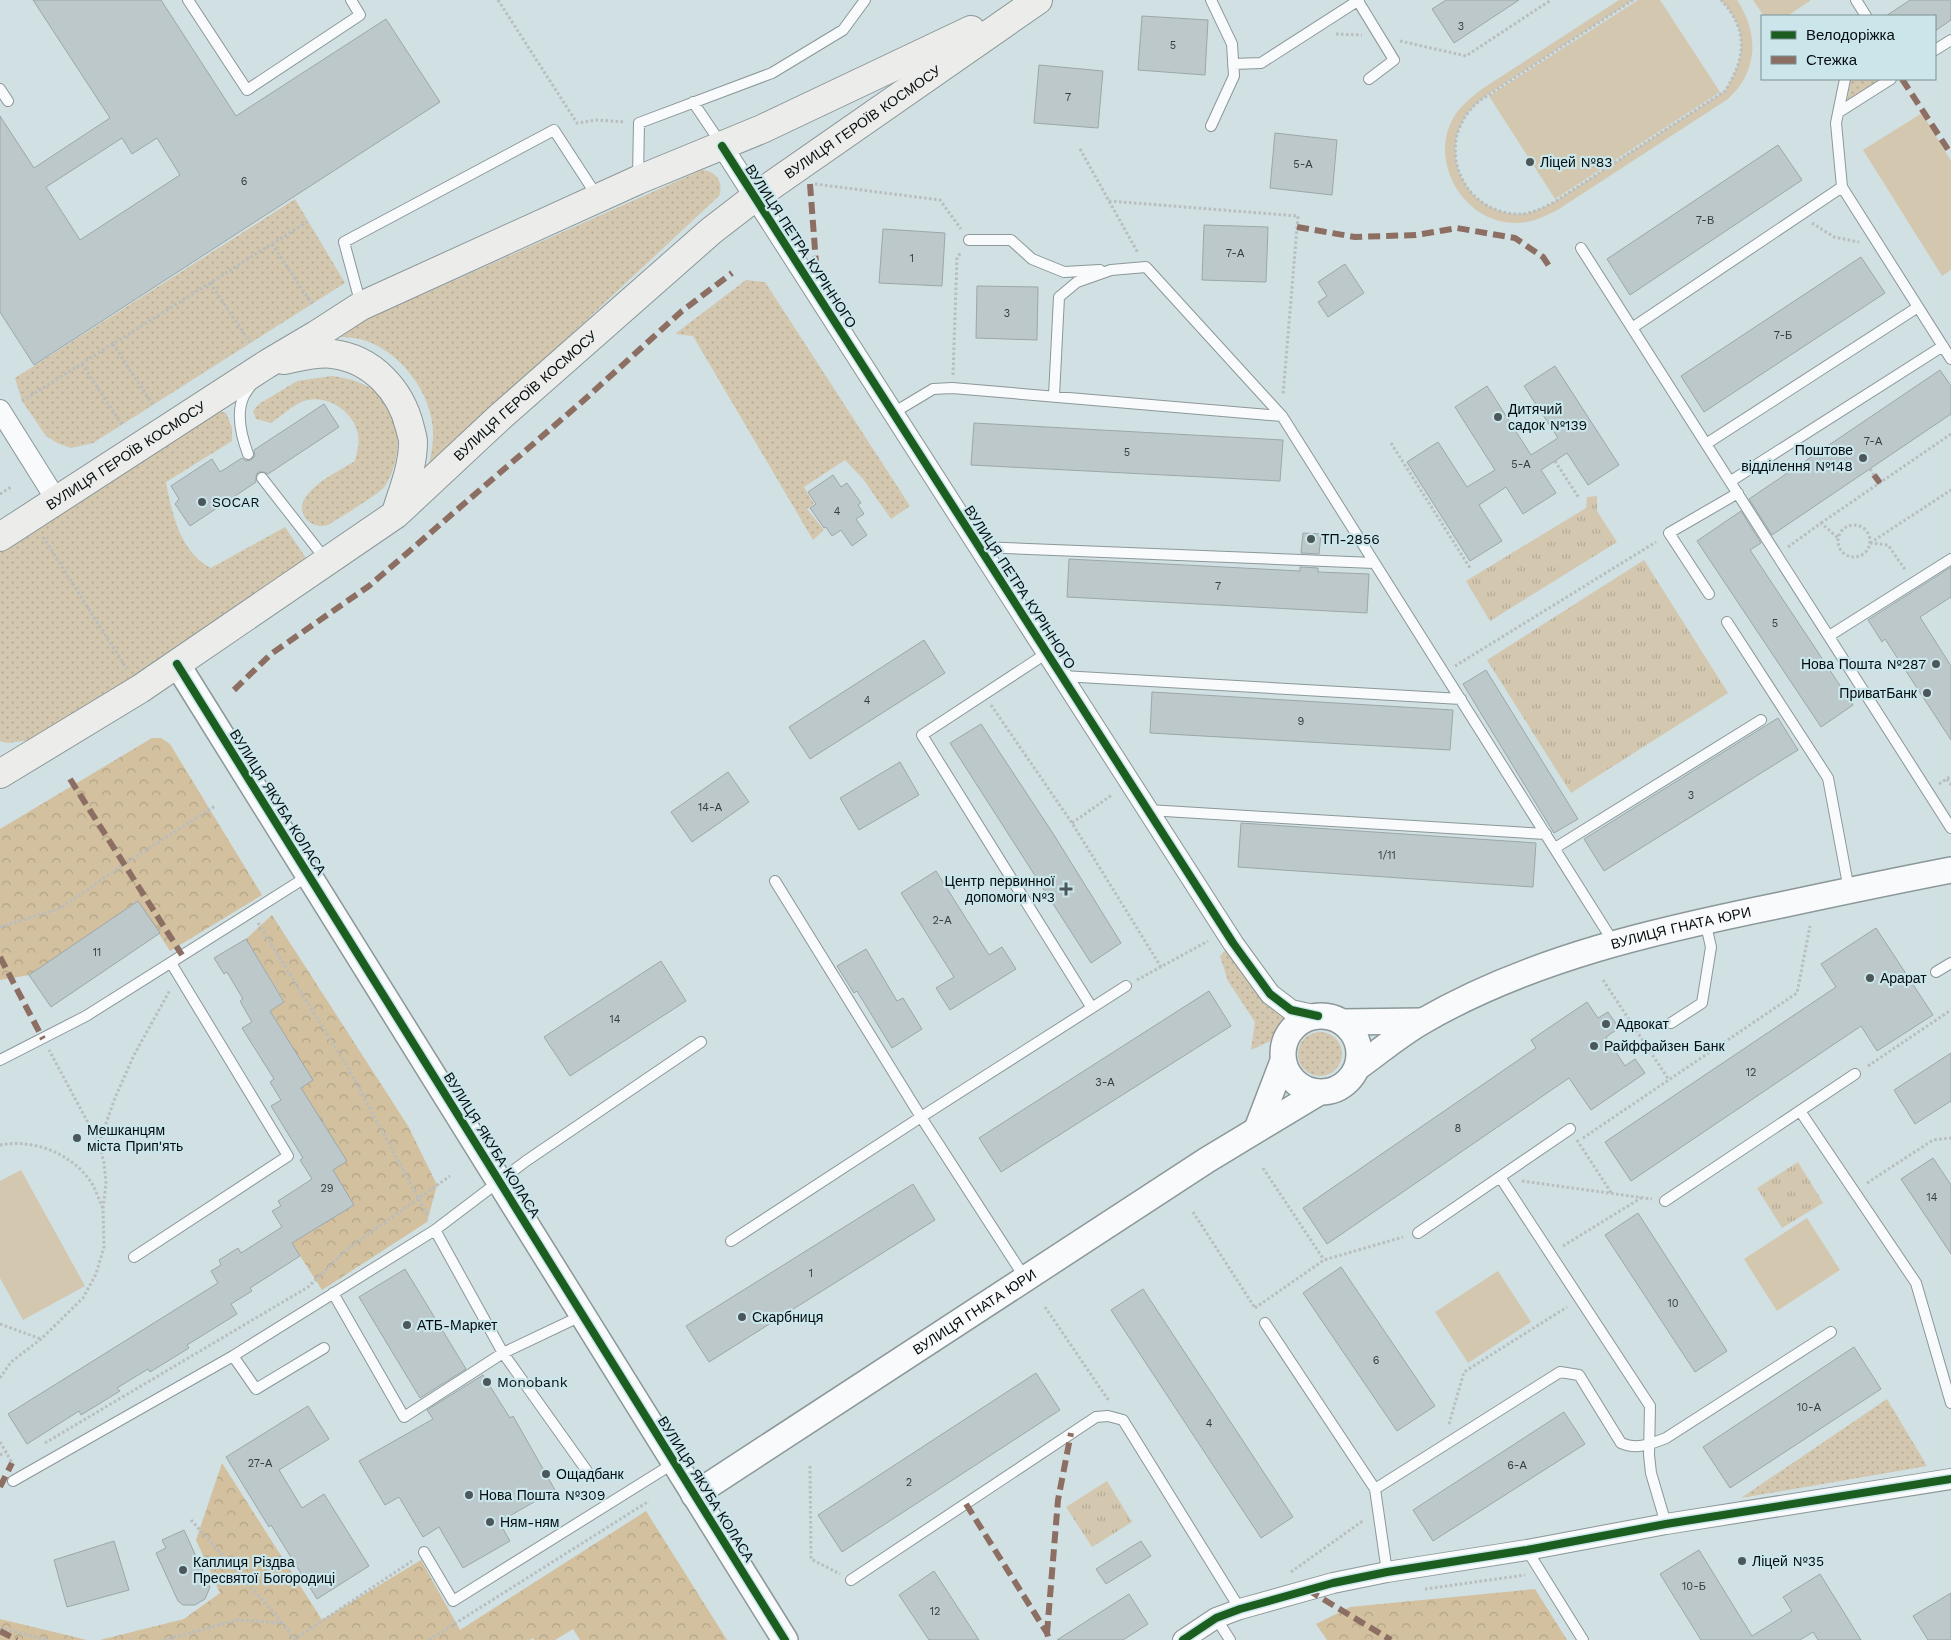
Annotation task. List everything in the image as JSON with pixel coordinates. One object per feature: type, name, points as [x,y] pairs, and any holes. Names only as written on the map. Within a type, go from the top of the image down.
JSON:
[{"type":"main road","name":"ВУЛИЦЯ ГЕРОЇВ КОСМОСУ","points":[[0,537],[264,366],[316,336],[361,306],[638,180],[722,146],[1036,0]]},
{"type":"main road","name":"ВУЛИЦЯ ГЕРОЇВ КОСМОСУ","points":[[0,774],[110,708],[396,514],[508,410],[711,231],[755,197],[1036,0]]},
{"type":"main road","points":[[264,366],[301,356],[332,354],[363,363],[387,381],[406,410],[413,441],[409,473],[396,514]]},
{"type":"main road","points":[[0,751],[26,750],[47,745]]},
{"type":"street","name":"ВУЛИЦЯ ПЕТРА КУРІННОГО","points":[[722,146],[1233,943],[1270,994],[1291,1010],[1318,1016]]},
{"type":"street","points":[[1,415],[57,501]]},
{"type":"street","name":"ВУЛИЦЯ ЯКУБА КОЛАСА","points":[[177,664],[785,1640]]},
{"type":"street","name":"ВУЛИЦЯ ГНАТА ЮРИ","points":[[1358,1067],[1422,1021],[1479,992],[1511,978],[1615,943],[1704,920],[1951,870]]},
{"type":"street","points":[[1318,1016],[1330,1017],[1342,1022],[1352,1031],[1358,1042],[1360,1054],[1358,1067],[1352,1078],[1342,1087],[1331,1092],[1318,1093],[1306,1090],[1295,1083],[1287,1073],[1283,1061],[1283,1048],[1287,1036],[1295,1026],[1306,1019],[1318,1016]]},
{"type":"street","name":"ВУЛИЦЯ ГНАТА ЮРИ","points":[[1342,1022],[1422,1021]]},
{"type":"street","points":[[1256,1129],[1283,1061]]},
{"type":"street","name":"ВУЛИЦЯ ГНАТА ЮРИ","points":[[694,1495],[1256,1129],[1318,1093]]},
{"type":"street","points":[[1183,1640],[1216,1618],[1240,1609],[1333,1583],[1666,1524],[1951,1479]]},
{"type":"lane","points":[[188,0],[247,90],[360,15],[351,0]]},
{"type":"lane","points":[[638,180],[639,123],[772,73],[843,30],[865,0]]},
{"type":"lane","points":[[1211,0],[1232,44],[1234,76],[1211,126]]},
{"type":"lane","points":[[1233,64],[1261,63],[1358,0],[1394,60],[1369,79]]},
{"type":"lane","points":[[1857,15],[1858,2]]},
{"type":"lane","points":[[1858,2],[1865,15]]},
{"type":"lane","points":[[1936,49],[1951,40]]},
{"type":"lane","points":[[1845,80],[1836,123],[1842,187],[1951,359]]},
{"type":"lane","points":[[1838,112],[1889,80]]},
{"type":"lane","points":[[0,89],[8,101]]},
{"type":"lane","points":[[693,102],[722,146]]},
{"type":"lane","points":[[361,306],[344,242],[554,130],[598,198]]},
{"type":"lane","points":[[1632,328],[1842,187]]},
{"type":"lane","points":[[969,240],[1011,240],[1032,259],[1064,272],[1146,266],[1282,416],[1615,943]]},
{"type":"lane","points":[[1581,248],[1951,828]]},
{"type":"lane","points":[[1054,396],[1059,297],[1077,282],[1110,270]]},
{"type":"lane","points":[[1706,444],[1918,307]]},
{"type":"lane","points":[[1731,481],[1942,346]]},
{"type":"lane","points":[[248,454],[242,434],[240,412],[243,398],[264,366]]},
{"type":"lane","points":[[893,413],[933,389],[952,388],[1282,416]]},
{"type":"lane","points":[[262,478],[326,561]]},
{"type":"lane","points":[[1708,594],[1670,533],[1738,493]]},
{"type":"lane","points":[[979,547],[1374,563]]},
{"type":"lane","points":[[1830,636],[1951,559]]},
{"type":"lane","points":[[1727,622],[1828,778],[1849,891]]},
{"type":"lane","points":[[1047,653],[922,735],[1092,1008]]},
{"type":"lane","points":[[1062,676],[1461,699]]},
{"type":"lane","points":[[1555,848],[1761,720]]},
{"type":"lane","points":[[1148,810],[1546,834]]},
{"type":"lane","points":[[0,1060],[86,1016],[309,876]]},
{"type":"lane","points":[[775,880],[921,1117],[1025,1279]]},
{"type":"lane","points":[[1671,1023],[1702,1003],[1711,948],[1704,920]]},
{"type":"lane","points":[[1936,972],[1951,962]]},
{"type":"lane","points":[[134,1257],[288,1156],[171,963]]},
{"type":"lane","points":[[732,1241],[1126,986]]},
{"type":"lane","points":[[13,1481],[233,1356],[435,1230],[499,1180],[701,1042]]},
{"type":"lane","points":[[1665,1201],[1854,1074]]},
{"type":"lane","points":[[1800,1111],[1916,1283],[1949,1388],[1951,1403]]},
{"type":"lane","points":[[1418,1233],[1570,1129]]},
{"type":"lane","points":[[1500,1177],[1650,1406],[1651,1473],[1666,1524]]},
{"type":"lane","points":[[435,1230],[503,1353],[587,1471]]},
{"type":"lane","points":[[333,1293],[404,1417],[503,1353],[583,1315]]},
{"type":"lane","points":[[1265,1323],[1375,1489],[1387,1572]]},
{"type":"lane","points":[[1375,1489],[1560,1372],[1579,1375],[1621,1443],[1631,1447],[1650,1444],[1666,1438],[1831,1332]]},
{"type":"lane","points":[[233,1356],[256,1389],[324,1348]]},
{"type":"lane","points":[[852,1580],[1096,1417],[1108,1416],[1122,1420],[1240,1609]]},
{"type":"lane","points":[[424,1552],[454,1601],[675,1463]]},
{"type":"lane","points":[[1527,1550],[1583,1640]]},
{"type":"lane","points":[[1216,1618],[1230,1640]]},
{"type":"path","points":[[498,0],[577,123],[597,120],[639,123]]},
{"type":"path","points":[[1308,33],[1380,36],[1466,56],[1551,0]]},
{"type":"path","points":[[1633,0],[1470,108],[1460,126],[1455,146],[1457,166],[1462,179],[1479,200],[1497,210],[1510,213],[1517,214],[1537,211],[1556,202],[1725,91],[1736,73],[1742,52],[1740,31],[1732,11],[1721,0]]},
{"type":"path","points":[[1080,149],[1146,266]]},
{"type":"path","points":[[810,184],[940,200],[969,240],[957,258],[952,388]]},
{"type":"path","points":[[1109,201],[1298,216],[1282,416]]},
{"type":"path","points":[[1799,215],[1834,237],[1880,246]]},
{"type":"path","points":[[22,401],[310,220]]},
{"type":"path","points":[[272,244],[312,304]]},
{"type":"path","points":[[210,283],[250,342]]},
{"type":"path","points":[[113,344],[153,405]]},
{"type":"path","points":[[82,364],[122,425]]},
{"type":"path","points":[[1778,555],[1821,522],[1951,434]]},
{"type":"path","points":[[1391,443],[1470,568]]},
{"type":"path","points":[[1555,461],[1579,498]]},
{"type":"path","points":[[1870,469],[1874,475]]},
{"type":"path","points":[[0,494],[11,487]]},
{"type":"path","points":[[1870,543],[1867,532],[1859,526],[1848,526],[1840,533],[1838,538],[1838,544],[1842,553],[1851,557],[1862,556],[1870,543],[1951,490]]},
{"type":"path","points":[[1821,522],[1838,538]]},
{"type":"path","points":[[1444,673],[1670,533]]},
{"type":"path","points":[[44,538],[128,669]]},
{"type":"path","points":[[1870,543],[1888,545],[1914,582]]},
{"type":"path","points":[[984,694],[1072,823],[1161,967]]},
{"type":"path","points":[[1947,779],[1951,785]]},
{"type":"path","points":[[1072,823],[1112,795]]},
{"type":"path","points":[[0,927],[61,908],[124,864],[215,806]]},
{"type":"path","points":[[251,912],[348,1068],[420,1198],[435,1230]]},
{"type":"path","points":[[1578,1141],[1797,993],[1810,926]]},
{"type":"path","points":[[1126,986],[1209,940]]},
{"type":"path","points":[[99,1143],[115,1098],[134,1055],[178,976]]},
{"type":"path","points":[[1603,980],[1669,1080]]},
{"type":"path","points":[[1854,1074],[1951,1010]]},
{"type":"path","points":[[0,1378],[11,1362],[41,1339],[83,1298],[96,1274],[104,1247],[103,1209],[106,1183],[99,1143],[43,1039]]},
{"type":"path","points":[[1570,1129],[1612,1194]]},
{"type":"path","points":[[1854,1192],[1933,1140],[1951,1138]]},
{"type":"path","points":[[0,1145],[12,1143],[30,1144],[66,1158],[81,1170],[94,1186],[103,1209]]},
{"type":"path","points":[[1263,1168],[1324,1260]]},
{"type":"path","points":[[37,1448],[308,1287],[346,1250],[450,1176]]},
{"type":"path","points":[[1500,1177],[1665,1201]]},
{"type":"path","points":[[1550,1254],[1642,1198]]},
{"type":"path","points":[[1193,1212],[1265,1323]]},
{"type":"path","points":[[1255,1308],[1324,1260],[1418,1233]]},
{"type":"path","points":[[1443,1446],[1464,1372],[1580,1299]]},
{"type":"path","points":[[1045,1307],[1122,1420]]},
{"type":"path","points":[[0,1324],[41,1339]]},
{"type":"path","points":[[0,1442],[12,1462],[20,1458]]},
{"type":"path","points":[[0,1455],[6,1452]]},
{"type":"path","points":[[810,1466],[811,1559],[852,1580]]},
{"type":"path","points":[[429,1640],[649,1501]]},
{"type":"path","points":[[1289,1574],[1378,1510]]},
{"type":"path","points":[[191,1520],[295,1639],[424,1552]]},
{"type":"path","points":[[164,1640],[238,1620],[282,1623]]},
{"type":"path","points":[[0,1628],[48,1640]]},
{"type":"green space","points":[[1619,0],[1633,0],[1487,95],[1475,104],[1465,117],[1457,135],[1455,149],[1457,163],[1461,176],[1468,188],[1488,206],[1501,211],[1521,214],[1546,206],[1725,91],[1737,67],[1741,44],[1736,22],[1721,0],[1737,0],[1750,29],[1752,39],[1751,60],[1741,84],[1728,99],[1554,212],[1522,223],[1498,221],[1482,214],[1468,203],[1457,190],[1449,174],[1445,157],[1446,139],[1451,122],[1457,112],[1482,89]]},
{"type":"green space","points":[[1638,0],[1660,0],[1720,92],[1555,199],[1489,96]]},
{"type":"green space","points":[[1753,0],[1810,0],[1789,15],[1763,15]]},
{"type":"green space","points":[[1851,80],[1880,80],[1847,102]]},
{"type":"green space","points":[[1922,113],[1951,161],[1951,270],[1942,276],[1863,150]]},
{"type":"green space","points":[[702,170],[718,178],[720,182],[719,196],[429,467],[433,441],[432,421],[428,406],[412,376],[389,353],[375,344],[360,339],[329,336]]},
{"type":"green space","points":[[295,199],[345,283],[93,443],[71,448],[57,443],[46,436],[22,401],[15,378]]},
{"type":"green space","points":[[746,280],[765,282],[910,506],[891,519],[863,479],[845,460],[804,487],[814,504],[807,509],[824,530],[813,540],[693,336],[675,334]]},
{"type":"green space","points":[[332,376],[363,384],[382,398],[390,409],[395,421],[397,448],[391,474],[382,489],[328,525],[319,526],[307,520],[302,511],[303,502],[308,493],[317,485],[355,461],[359,441],[351,418],[338,406],[330,402],[313,399],[304,401],[291,408],[271,423],[256,419],[253,411],[259,404],[297,381]]},
{"type":"green space","points":[[213,409],[226,413],[232,427],[232,441],[166,482],[171,507],[185,542],[200,561],[211,568],[285,527],[308,561],[175,647],[41,739],[7,743],[0,741],[0,550],[90,496]]},
{"type":"green space","points":[[1597,496],[1597,511],[1617,542],[1490,621],[1466,581],[1586,508],[1587,497]]},
{"type":"green space","points":[[1644,560],[1728,693],[1571,793],[1487,660]]},
{"type":"green space","points":[[152,738],[161,738],[170,744],[262,895],[170,951],[138,901],[29,975],[0,980],[0,829]]},
{"type":"green space","points":[[272,915],[408,1126],[437,1185],[427,1222],[322,1290],[292,1243],[354,1205],[333,1170],[347,1161],[301,1088],[312,1080],[270,1011],[284,1001],[246,939]]},
{"type":"green space","points":[[1231,945],[1303,1017],[1283,1035],[1251,1050],[1255,1022],[1228,981],[1220,956]]},
{"type":"green space","points":[[1320,1032],[1332,1036],[1338,1042],[1342,1054],[1338,1066],[1332,1072],[1320,1076],[1308,1072],[1302,1066],[1298,1054],[1302,1042],[1308,1036]]},
{"type":"green space","points":[[1798,1162],[1823,1203],[1782,1228],[1757,1188]]},
{"type":"green space","points":[[21,1170],[85,1286],[23,1320],[0,1278],[0,1181]]},
{"type":"green space","points":[[1807,1218],[1840,1270],[1777,1311],[1744,1259]]},
{"type":"green space","points":[[1498,1271],[1531,1322],[1468,1363],[1435,1312]]},
{"type":"green space","points":[[1887,1399],[1927,1466],[1741,1498]]},
{"type":"green space","points":[[222,1463],[322,1620],[421,1560],[460,1630],[646,1511],[727,1640],[580,1640],[573,1629],[555,1640],[534,1640],[533,1638],[530,1640],[100,1640],[184,1619],[220,1593],[196,1540]]},
{"type":"green space","points":[[1107,1481],[1132,1522],[1092,1547],[1066,1507]]},
{"type":"green space","points":[[1535,1589],[1567,1640],[1327,1640],[1316,1624],[1350,1607]]},
{"type":"green space","points":[[0,1619],[87,1640],[0,1640]]},
{"type":"building","points":[[33,0],[161,0],[236,116],[386,19],[440,102],[34,365],[0,312],[0,116],[34,168],[110,118]],"holes":[[[122,138],[132,154],[157,138],[180,175],[80,240],[46,187]]]},
{"type":"building","points":[[1446,0],[1519,0],[1454,43],[1432,9]]},
{"type":"building","points":[[1910,0],[1951,0],[1951,20],[1936,30],[1936,15],[1888,15]]},
{"type":"building","points":[[1142,16],[1208,20],[1205,75],[1138,70]]},
{"type":"building","points":[[1039,65],[1103,71],[1098,128],[1034,123]]},
{"type":"building","points":[[1275,133],[1337,140],[1332,195],[1270,188]]},
{"type":"building","points":[[1778,145],[1802,180],[1630,295],[1607,259]]},
{"type":"building","points":[[1204,225],[1268,227],[1266,282],[1202,280]]},
{"type":"building","points":[[883,229],[945,233],[942,286],[879,283]]},
{"type":"building","points":[[1861,257],[1885,293],[1704,412],[1681,376]]},
{"type":"building","points":[[1345,264],[1364,293],[1328,317],[1318,302],[1327,296],[1318,282]]},
{"type":"building","points":[[977,286],[1038,287],[1037,340],[976,338]]},
{"type":"building","points":[[1555,366],[1619,465],[1588,485],[1567,453],[1541,470],[1556,493],[1523,514],[1506,487],[1479,505],[1502,541],[1470,561],[1407,462],[1438,442],[1467,487],[1495,470],[1455,407],[1487,386],[1531,455],[1558,438],[1524,386]]},
{"type":"building","points":[[1940,370],[1951,386],[1951,414],[1772,535],[1749,499]]},
{"type":"building","points":[[324,404],[339,427],[268,474],[258,472],[256,482],[190,526],[175,504],[179,499],[171,486],[212,459],[220,472],[242,458],[246,461],[251,460],[255,456],[254,450]]},
{"type":"building","points":[[974,423],[1283,440],[1280,481],[971,465]]},
{"type":"building","points":[[833,475],[841,487],[847,483],[861,503],[858,505],[864,514],[856,519],[867,535],[852,546],[841,530],[832,536],[810,508],[816,504],[808,492]]},
{"type":"building","points":[[1741,511],[1761,543],[1750,550],[1853,705],[1821,727],[1697,541]]},
{"type":"building","points":[[1303,533],[1321,534],[1319,554],[1301,553]]},
{"type":"building","points":[[1069,559],[1300,571],[1300,567],[1318,568],[1318,572],[1369,574],[1367,613],[1067,597]]},
{"type":"building","points":[[1951,567],[1951,597],[1920,617],[1951,666],[1951,740],[1885,639],[1882,642],[1868,620]]},
{"type":"building","points":[[924,640],[945,673],[810,759],[789,727]]},
{"type":"building","points":[[1486,670],[1578,819],[1554,833],[1463,684]]},
{"type":"building","points":[[1152,692],[1453,710],[1450,750],[1150,733]]},
{"type":"building","points":[[1778,718],[1798,750],[1604,871],[1584,839]]},
{"type":"building","name":"Центр первинної допомоги №3","points":[[981,724],[1054,835],[1121,943],[1091,963],[950,743]]},
{"type":"building","points":[[900,762],[919,795],[859,830],[840,798]]},
{"type":"building","points":[[728,772],[749,802],[692,842],[671,812]]},
{"type":"building","points":[[1241,823],[1536,843],[1533,887],[1238,867]]},
{"type":"building","points":[[936,871],[989,955],[1002,947],[1016,969],[950,1010],[936,988],[954,977],[901,893]]},
{"type":"building","points":[[138,901],[160,933],[51,1007],[29,975]]},
{"type":"building","points":[[1876,928],[1933,1015],[1877,1051],[1861,1026],[1631,1181],[1605,1142],[1836,987],[1821,964]]},
{"type":"building","points":[[246,939],[284,1002],[270,1011],[313,1080],[301,1088],[347,1161],[333,1170],[354,1205],[292,1243],[300,1256],[250,1288],[252,1291],[231,1304],[237,1314],[187,1345],[189,1348],[150,1372],[148,1369],[117,1388],[120,1391],[81,1415],[79,1411],[27,1444],[8,1414],[218,1283],[211,1271],[221,1265],[219,1260],[238,1248],[241,1253],[282,1227],[272,1211],[281,1206],[278,1201],[312,1179],[300,1160],[303,1158],[271,1106],[281,1100],[270,1082],[274,1079],[242,1028],[252,1022],[240,1001],[243,999],[227,972],[224,974],[214,958]]},
{"type":"building","points":[[866,949],[897,1001],[903,998],[922,1029],[892,1048],[857,991],[854,993],[837,966]]},
{"type":"building","points":[[661,961],[686,1001],[570,1076],[544,1037]]},
{"type":"building","points":[[1209,991],[1231,1026],[1001,1172],[979,1138]]},
{"type":"building","points":[[1587,1002],[1598,1018],[1608,1012],[1619,1028],[1606,1037],[1625,1066],[1635,1059],[1645,1073],[1591,1110],[1569,1078],[1327,1244],[1303,1208],[1536,1048],[1531,1040]]},
{"type":"building","points":[[1951,1053],[1951,1101],[1915,1124],[1894,1090]]},
{"type":"building","points":[[1933,1158],[1951,1185],[1951,1254],[1901,1179]]},
{"type":"building","points":[[913,1184],[935,1220],[709,1362],[686,1326]]},
{"type":"building","points":[[1638,1213],[1727,1351],[1695,1372],[1605,1235]]},
{"type":"building","points":[[1341,1267],[1435,1406],[1397,1431],[1303,1293]]},
{"type":"building","name":"АТБ-Маркет","points":[[405,1269],[466,1369],[420,1398],[359,1297]]},
{"type":"building","points":[[1143,1289],[1293,1517],[1261,1538],[1111,1310]]},
{"type":"building","points":[[1854,1347],[1881,1389],[1730,1488],[1703,1447]]},
{"type":"building","points":[[1036,1373],[1060,1410],[842,1552],[818,1515]]},
{"type":"building","points":[[483,1375],[510,1418],[513,1416],[555,1490],[499,1522],[510,1541],[463,1568],[439,1527],[423,1537],[399,1497],[385,1505],[359,1461],[433,1419],[427,1410]]},
{"type":"building","points":[[308,1406],[329,1439],[279,1470],[302,1508],[324,1494],[369,1566],[317,1599],[271,1525],[269,1527],[226,1457]]},
{"type":"building","points":[[1564,1412],[1585,1444],[1433,1541],[1413,1510]]},
{"type":"building","name":"Каплиця Різдва Пресвятої Богородиці","points":[[184,1530],[210,1587],[205,1599],[195,1605],[183,1605],[178,1601],[156,1553],[166,1548],[162,1540]]},
{"type":"building","points":[[114,1541],[129,1590],[67,1607],[54,1560]]},
{"type":"building","points":[[1141,1541],[1151,1556],[1106,1584],[1096,1569]]},
{"type":"building","points":[[1699,1550],[1752,1636],[1792,1611],[1783,1597],[1820,1574],[1861,1640],[1818,1640],[1813,1632],[1800,1640],[1701,1640],[1660,1574]]},
{"type":"building","points":[[934,1571],[979,1640],[929,1640],[899,1595]]},
{"type":"building","points":[[1951,1593],[1951,1640],[1928,1640],[1913,1616]]},
{"type":"building","points":[[1129,1594],[1148,1624],[1123,1640],[1057,1640]]},
{"type":"marked path","points":[[1903,80],[1951,154]]},
{"type":"marked path","points":[[810,184],[816,263]]},
{"type":"marked path","points":[[1297,227],[1355,237],[1416,235],[1457,228],[1515,238],[1543,257],[1549,266]]},
{"type":"marked path","points":[[234,690],[271,654],[369,586],[584,400],[682,311],[732,273]]},
{"type":"marked path","points":[[1874,475],[1880,483]]},
{"type":"marked path","points":[[70,779],[182,955]]},
{"type":"marked path","points":[[0,957],[43,1039]]},
{"type":"marked path","points":[[1047,1633],[1058,1500],[1071,1433]]},
{"type":"marked path","points":[[0,1487],[12,1463]]},
{"type":"marked path","points":[[966,1504],[1047,1633],[1049,1640]]},
{"type":"marked path","points":[[1308,1590],[1391,1640]]},
{"type":"marked path","points":[[0,1631],[17,1640]]},
{"type":"cycle path","points":[[722,146],[1233,943],[1270,994],[1291,1010],[1318,1016]]},
{"type":"cycle path","points":[[177,664],[785,1640]]},
{"type":"cycle path","points":[[1183,1640],[1216,1618],[1240,1609],[1333,1583],[1666,1524],[1951,1479]]},
{"type":"place","name":"Ліцей №83","points":[[1530,162]]},
{"type":"place","name":"Дитячий садок №139","points":[[1498,417]]},
{"type":"place","name":"Поштове відділення №148","points":[[1863,458]]},
{"type":"place","name":"SOCAR","points":[[202,502]]},
{"type":"place","name":"ТП-2856","points":[[1311,539]]},
{"type":"place","name":"Нова Пошта №287","points":[[1936,664]]},
{"type":"place","name":"ПриватБанк","points":[[1927,693]]},
{"type":"place","name":"Центр первинної допомоги №3","points":[[1066,889]]},
{"type":"place","name":"Арарат","points":[[1870,978]]},
{"type":"place","name":"Адвокат","points":[[1606,1024]]},
{"type":"place","name":"Райффайзен Банк","points":[[1594,1046]]},
{"type":"place","name":"Мешканцям міста Прип'ять","points":[[77,1138]]},
{"type":"place","name":"Скарбниця","points":[[742,1317]]},
{"type":"place","name":"АТБ-Маркет","points":[[407,1325]]},
{"type":"place","name":"Monobank","points":[[487,1382]]},
{"type":"place","name":"Ощадбанк","points":[[546,1474]]},
{"type":"place","name":"Нова Пошта №309","points":[[469,1495]]},
{"type":"place","name":"Ням-ням","points":[[490,1522]]},
{"type":"place","name":"Ліцей №35","points":[[1742,1561]]},
{"type":"place","name":"Каплиця Різдва Пресвятої Богородиці","points":[[183,1570]]}]
